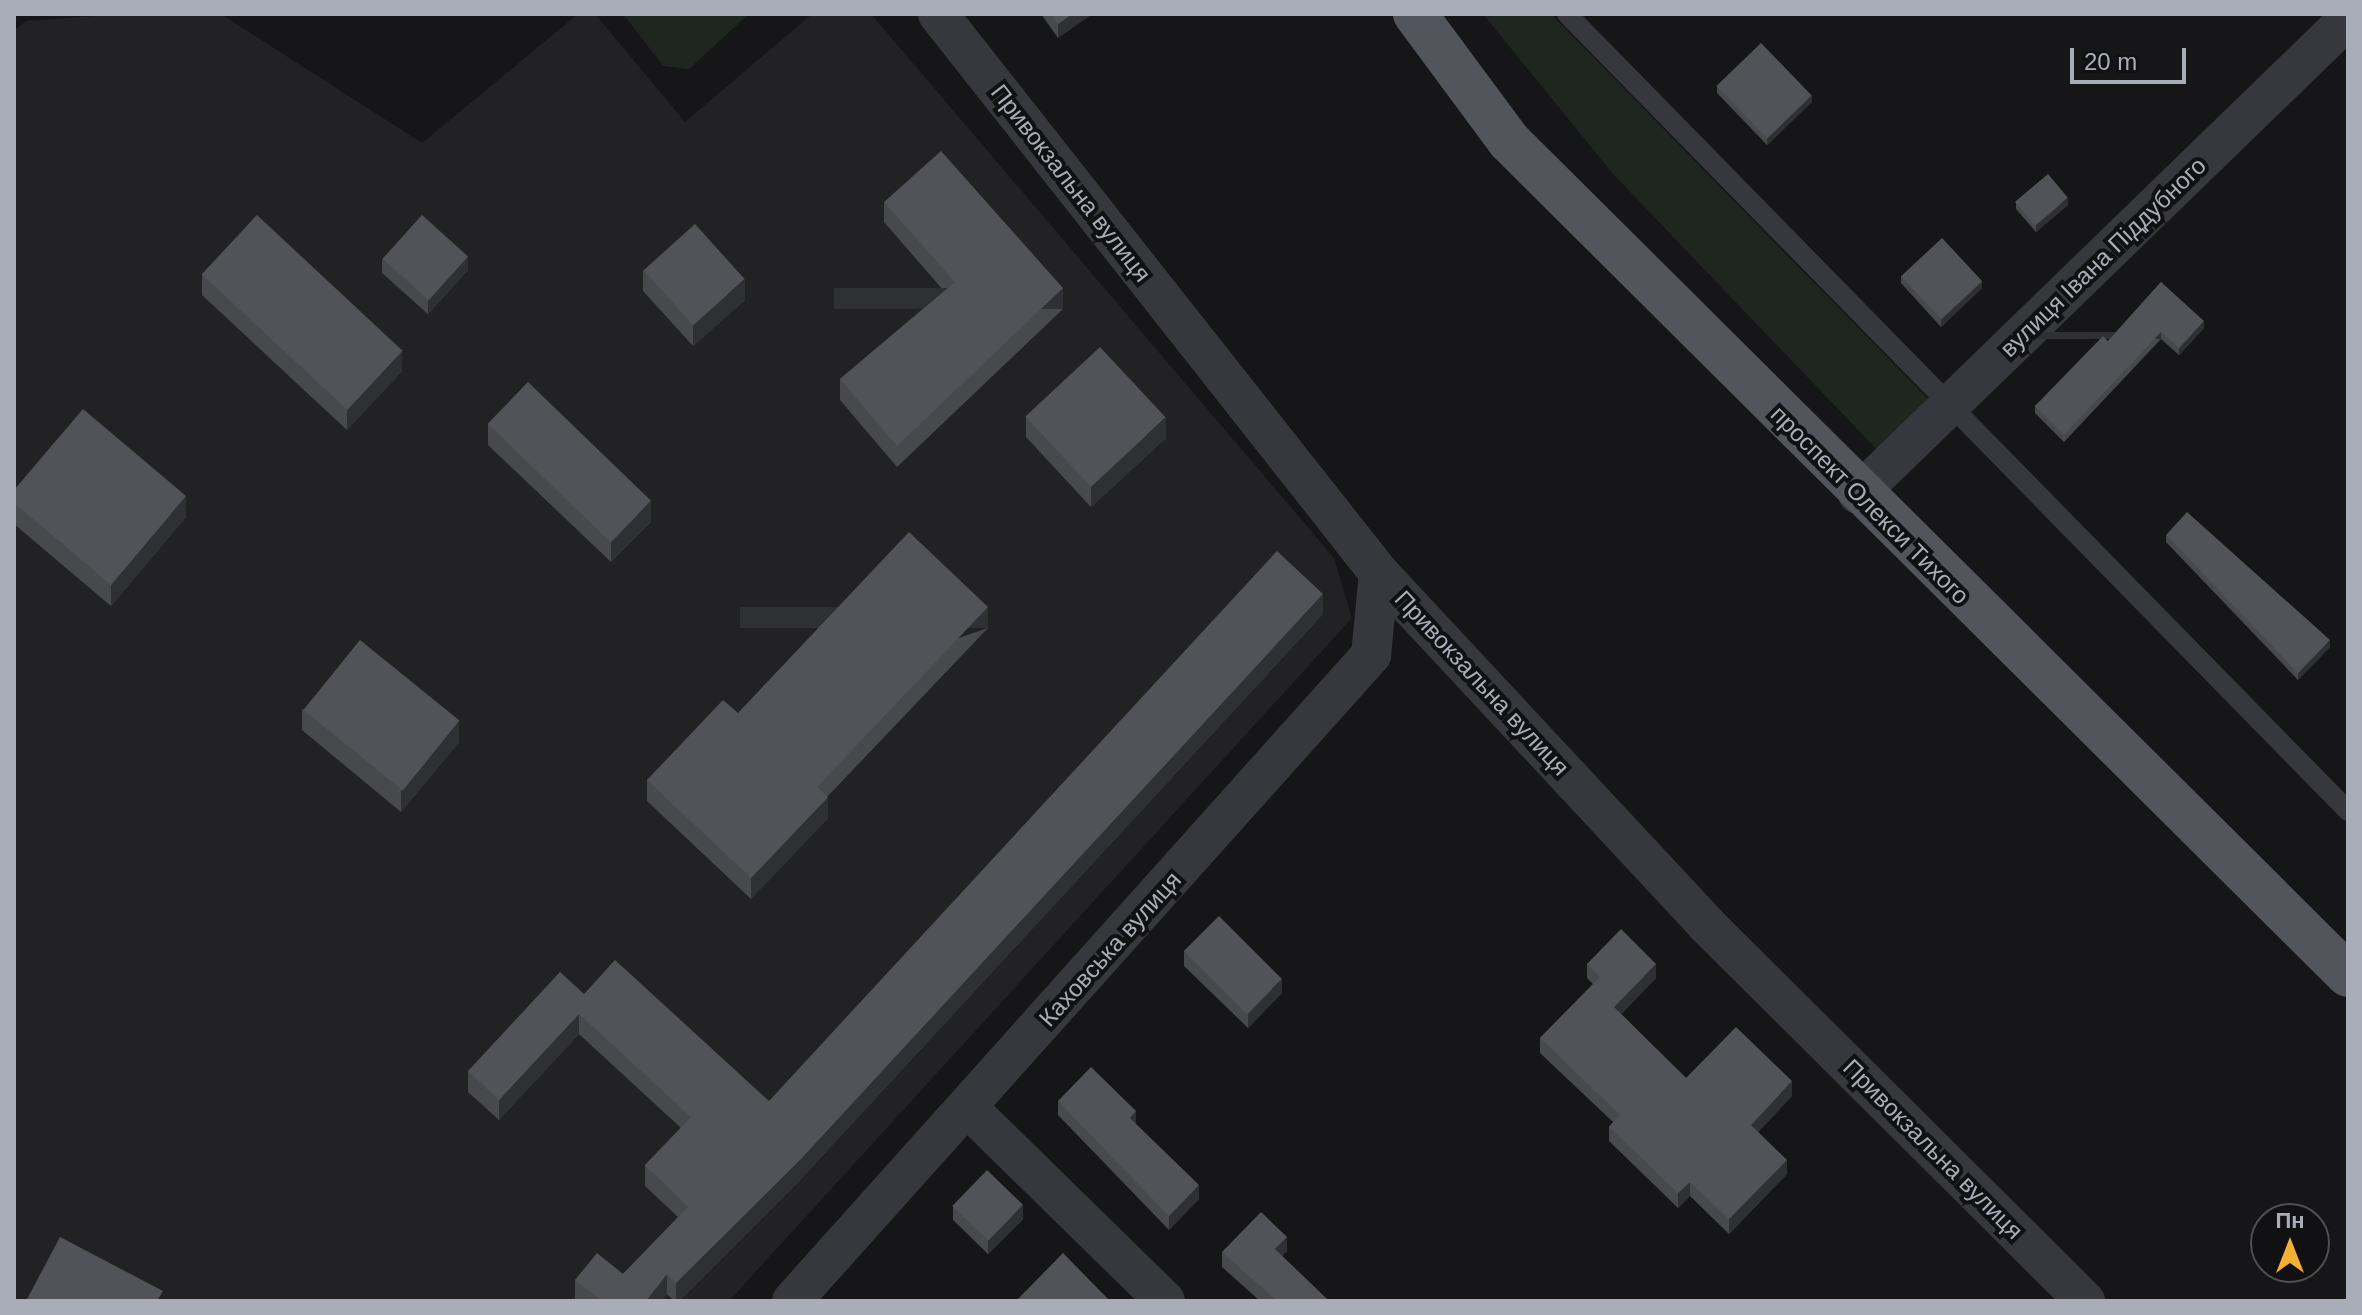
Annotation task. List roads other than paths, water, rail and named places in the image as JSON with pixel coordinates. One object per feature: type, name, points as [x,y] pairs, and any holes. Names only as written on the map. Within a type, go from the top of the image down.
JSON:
[{"type":"main road","name":"проспект Олекси Тихого","points":[[1415,14],[1509,141],[1858,494],[2348,975]]},
{"type":"street","name":"Привокзальна вулиця","points":[[938,14],[1379,573],[1706,924],[2085,1301]]},
{"type":"street","name":"вулиця Івана Піддубного","points":[[1858,494],[2348,19]]},
{"type":"street","name":"Каховська вулиця","points":[[792,1301],[1371,655],[1379,573]]},
{"type":"street","points":[[967,1107],[1165,1301]]},
{"type":"lane","points":[[1567,14],[2348,811]]}]
